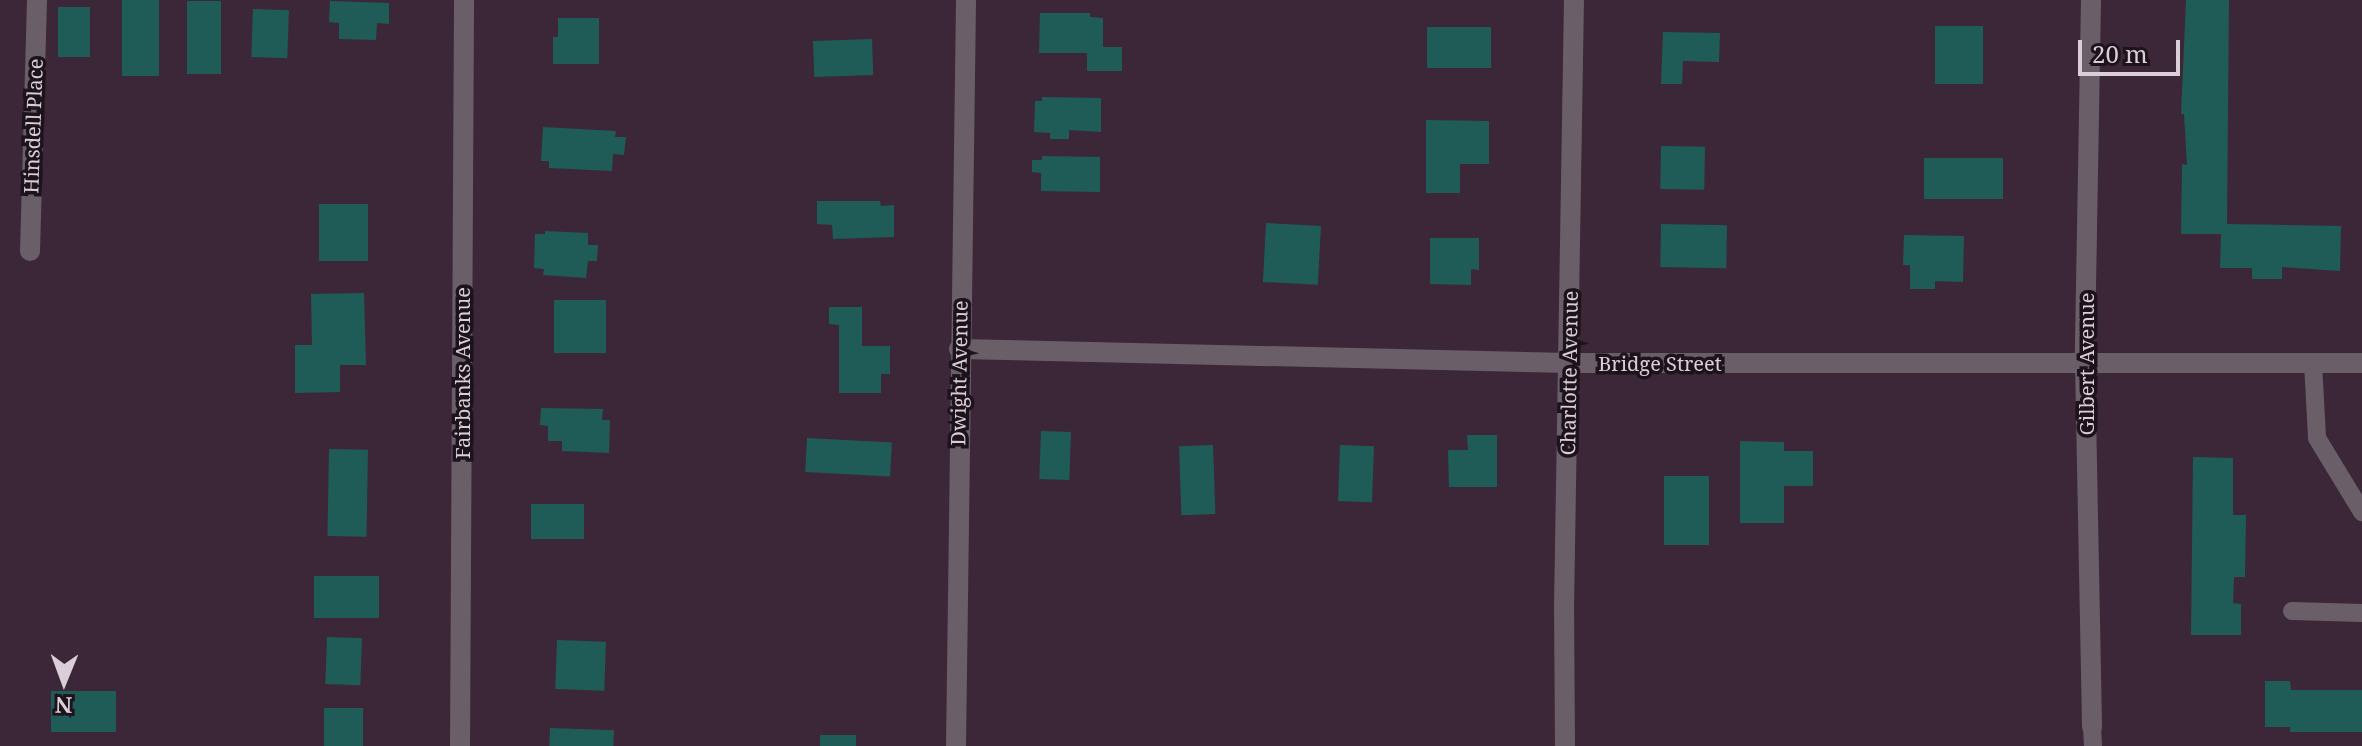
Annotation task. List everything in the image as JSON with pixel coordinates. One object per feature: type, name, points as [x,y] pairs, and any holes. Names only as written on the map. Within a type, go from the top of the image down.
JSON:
[{"type":"street","name":"Hinsdell Place","points":[[30,251],[37,0]]},
{"type":"street","name":"Fairbanks Avenue","points":[[460,746],[464,0]]},
{"type":"street","name":"Dwight Avenue","points":[[956,746],[966,0]]},
{"type":"street","name":"Charlotte Avenue","points":[[1565,746],[1564,608],[1574,0]]},
{"type":"street","name":"Gilbert Avenue","points":[[2091,0],[2085,361],[2093,737]]},
{"type":"street","name":"Bridge Street","points":[[959,349],[1570,363],[2362,363]]},
{"type":"lane","points":[[2313,363],[2317,438],[2362,512]]},
{"type":"lane","points":[[2292,611],[2362,613]]},
{"type":"building","points":[[122,0],[159,0],[159,76],[122,76]]},
{"type":"building","points":[[2186,0],[2229,0],[2227,224],[2341,226],[2340,271],[2282,267],[2282,279],[2252,279],[2252,268],[2220,268],[2221,234],[2181,234],[2182,164],[2187,165],[2184,114],[2181,114]]},
{"type":"building","points":[[187,1],[221,1],[221,74],[187,74]]},
{"type":"building","points":[[330,1],[389,3],[389,24],[377,23],[376,40],[339,39],[339,23],[329,22]]},
{"type":"building","points":[[58,7],[90,7],[90,57],[58,57]]},
{"type":"building","points":[[253,9],[289,10],[287,58],[251,57]]},
{"type":"building","points":[[1040,13],[1090,13],[1090,17],[1103,18],[1103,47],[1122,47],[1122,71],[1087,71],[1087,53],[1039,53]]},
{"type":"building","points":[[558,18],[599,18],[599,64],[553,64],[553,37],[558,37]]},
{"type":"building","points":[[1935,26],[1983,26],[1983,84],[1935,84]]},
{"type":"building","points":[[1427,27],[1491,27],[1491,68],[1427,68]]},
{"type":"building","points":[[1663,32],[1720,33],[1719,62],[1683,61],[1682,84],[1661,84]]},
{"type":"building","points":[[872,39],[873,75],[814,77],[813,41]]},
{"type":"building","points":[[1042,97],[1101,98],[1101,132],[1069,130],[1069,139],[1050,139],[1050,133],[1034,132],[1035,101],[1042,101]]},
{"type":"building","points":[[1426,120],[1489,121],[1489,164],[1460,164],[1460,193],[1426,193]]},
{"type":"building","points":[[543,127],[616,131],[615,137],[626,137],[624,155],[613,154],[612,171],[549,168],[549,161],[541,161]]},
{"type":"building","points":[[1661,146],[1705,147],[1704,190],[1660,189]]},
{"type":"building","points":[[1042,156],[1100,157],[1100,192],[1041,191],[1041,173],[1032,172],[1032,160],[1042,160]]},
{"type":"building","points":[[1924,158],[2003,158],[2003,199],[1924,199]]},
{"type":"building","points":[[817,201],[880,201],[881,206],[894,205],[894,237],[833,239],[832,225],[817,224]]},
{"type":"building","points":[[319,204],[368,204],[368,261],[319,261]]},
{"type":"building","points":[[1266,223],[1321,226],[1318,285],[1263,282]]},
{"type":"building","points":[[1661,224],[1727,225],[1726,268],[1660,267]]},
{"type":"building","points":[[545,231],[588,233],[588,245],[598,245],[597,261],[588,261],[586,278],[543,275],[544,269],[534,268],[535,234],[545,234]]},
{"type":"building","points":[[1904,235],[1964,236],[1963,282],[1935,281],[1935,289],[1910,289],[1910,265],[1903,265]]},
{"type":"building","points":[[1430,238],[1479,238],[1479,270],[1471,269],[1471,285],[1430,284]]},
{"type":"building","points":[[364,293],[366,365],[340,365],[340,392],[295,393],[295,345],[312,345],[311,294]]},
{"type":"building","points":[[554,300],[606,300],[606,353],[554,353]]},
{"type":"building","points":[[829,307],[862,307],[862,346],[890,346],[890,374],[881,374],[881,393],[839,393],[839,325],[829,324]]},
{"type":"building","points":[[541,408],[603,409],[602,420],[610,420],[609,453],[562,451],[562,441],[548,441],[548,426],[540,425]]},
{"type":"building","points":[[1041,431],[1071,432],[1069,480],[1039,479]]},
{"type":"building","points":[[1467,435],[1497,435],[1497,487],[1449,487],[1448,450],[1468,450]]},
{"type":"building","points":[[807,438],[892,442],[890,476],[805,472]]},
{"type":"building","points":[[1740,441],[1784,442],[1784,451],[1813,451],[1813,486],[1784,486],[1784,523],[1740,523]]},
{"type":"building","points":[[1213,445],[1215,514],[1181,515],[1179,446]]},
{"type":"building","points":[[1340,445],[1374,446],[1372,502],[1338,501]]},
{"type":"building","points":[[329,449],[368,450],[366,537],[327,536]]},
{"type":"building","points":[[2193,457],[2233,458],[2233,515],[2246,515],[2245,577],[2234,577],[2233,603],[2241,604],[2241,635],[2191,635]]},
{"type":"building","points":[[1664,476],[1709,476],[1709,545],[1664,545]]},
{"type":"building","points":[[531,504],[584,504],[584,539],[531,539]]},
{"type":"building","points":[[314,576],[379,576],[379,618],[314,618]]},
{"type":"building","points":[[327,637],[362,638],[360,685],[325,684]]},
{"type":"building","points":[[557,640],[606,642],[604,691],[555,689]]},
{"type":"building","points":[[2265,681],[2290,681],[2291,690],[2362,690],[2362,732],[2290,732],[2290,727],[2265,727]]},
{"type":"building","points":[[51,691],[116,691],[116,732],[51,732]]},
{"type":"building","points":[[324,708],[363,708],[363,746],[324,746]]},
{"type":"building","points":[[550,728],[614,730],[613,746],[549,746]]},
{"type":"building","points":[[820,735],[856,735],[856,746],[820,746]]}]
